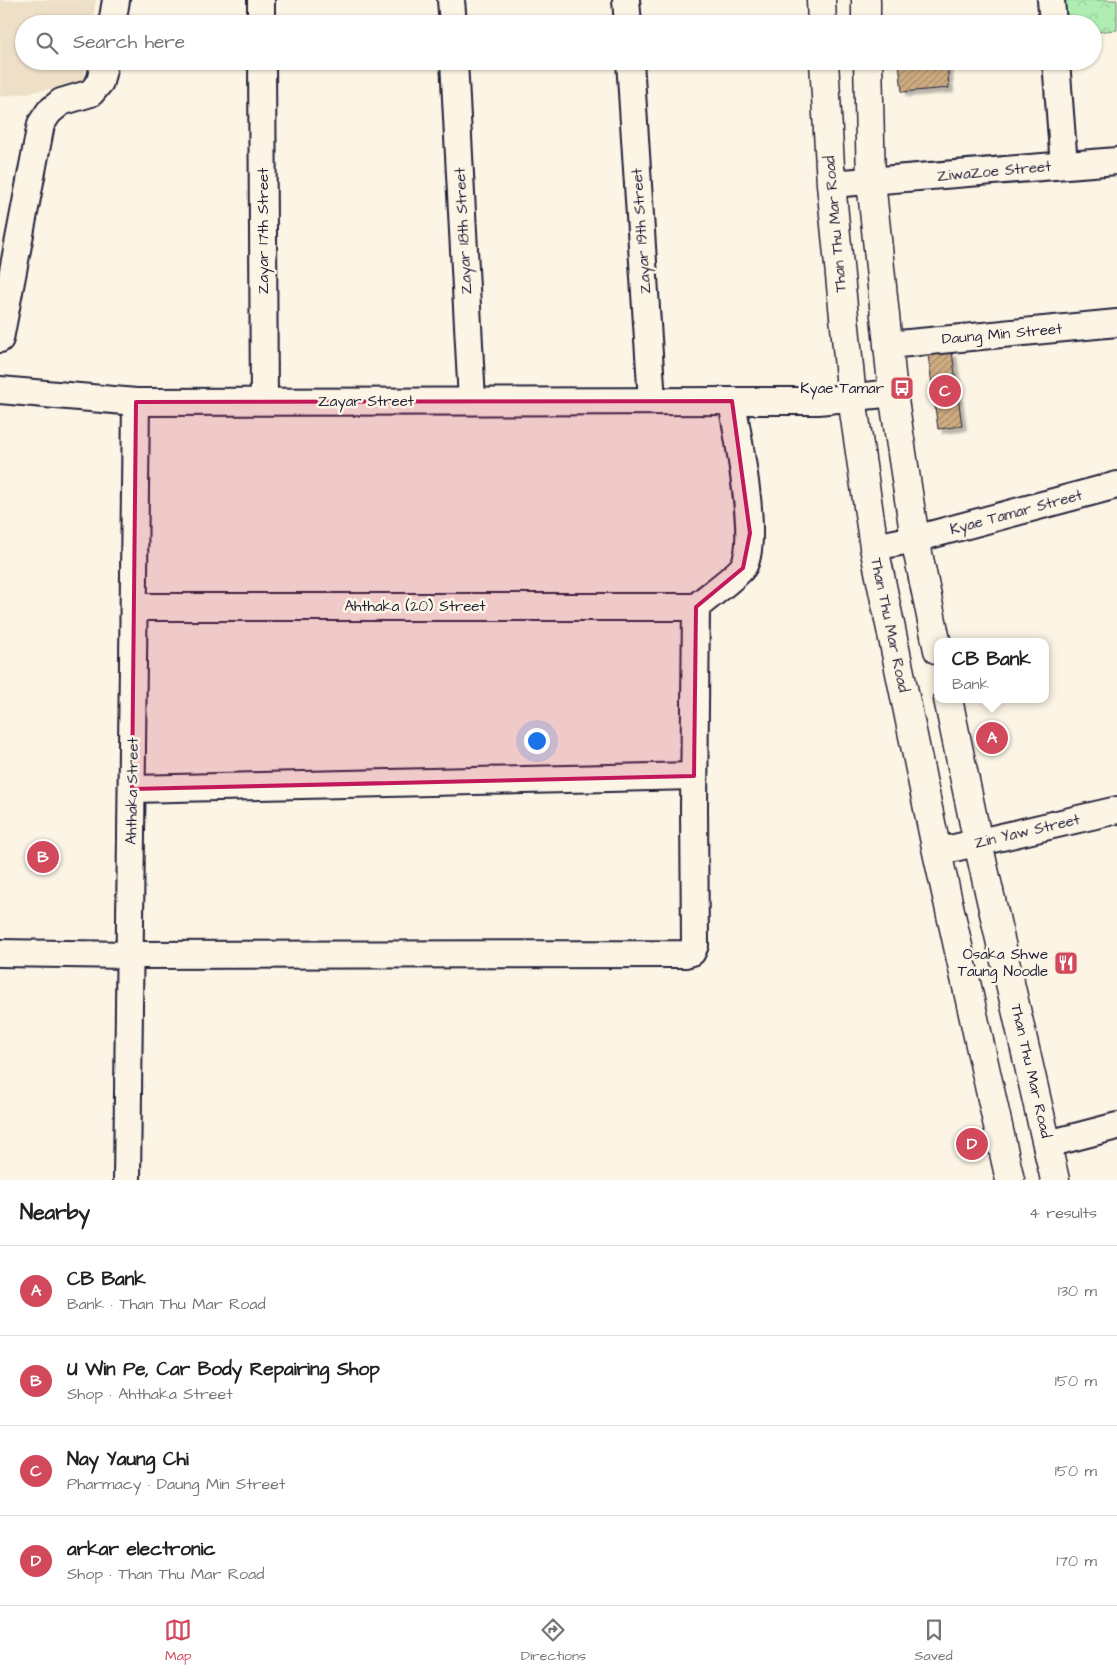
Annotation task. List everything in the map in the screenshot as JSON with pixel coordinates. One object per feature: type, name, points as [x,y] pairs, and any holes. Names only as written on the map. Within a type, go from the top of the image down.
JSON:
[{"type":"main road","points":[[821,0],[822,15]]},
{"type":"main road","points":[[866,0],[866,15]]},
{"type":"main road","name":"Than Thu Mar Road","points":[[825,70],[831,184],[852,398],[874,547],[937,852],[1010,1180]]},
{"type":"main road","points":[[868,70],[871,181],[893,393],[915,539],[936,638]]},
{"type":"main road","name":"Than Thu Mar Road","points":[[949,703],[978,842],[1048,1144],[1053,1180]]},
{"type":"street","points":[[114,15],[116,0]]},
{"type":"street","points":[[261,0],[262,15]]},
{"type":"street","points":[[451,0],[452,15]]},
{"type":"street","points":[[626,0],[627,15]]},
{"type":"street","points":[[1051,0],[1052,15]]},
{"type":"street","points":[[0,339],[41,124],[49,112],[61,102],[91,92],[100,82],[103,70]]},
{"type":"street","name":"Zayar 17th Street","points":[[262,70],[264,401]]},
{"type":"street","name":"Zayar 18th Street","points":[[454,70],[472,401]]},
{"type":"street","name":"Zayar 19th Street","points":[[631,70],[652,401]]},
{"type":"street","points":[[1057,70],[1064,165]]},
{"type":"street","name":"ZiwaZoe Street","points":[[831,184],[1117,161]]},
{"type":"street","name":"Daung Min Street","points":[[888,345],[1117,323]]},
{"type":"street","name":"Zayar Street","points":[[0,390],[136,402],[818,400],[893,393]]},
{"type":"street","points":[[0,953],[130,955],[675,954],[692,952],[695,945],[696,607],[743,568],[747,557],[750,533],[746,489],[732,401]]},
{"type":"street","name":"Ahthaka Street","points":[[127,1180],[136,402]]},
{"type":"street","name":"Kyae Tamar Street","points":[[874,547],[915,539],[1117,485]]},
{"type":"street","name":"Ahthaka (20) Street","points":[[134,607],[696,607]]},
{"type":"street","points":[[132,788],[694,776]]},
{"type":"street","name":"Zin Yaw Street","points":[[937,852],[1117,810]]},
{"type":"street","points":[[1048,1144],[1117,1126]]},
{"type":"highlighted area","points":[[732,401],[750,533],[743,568],[696,607],[694,776],[132,789],[136,402]]},
{"type":"shaded area","points":[[0,0],[96,0],[94,15],[15,15],[15,70],[85,70],[83,84],[0,97]]},
{"type":"green space","points":[[1051,0],[1117,0],[1117,30],[1102,31],[1102,15],[1052,15]]},
{"type":"building","points":[[900,70],[948,70],[949,88],[902,92]]},
{"type":"building","points":[[952,352],[962,426],[938,429],[928,355]]},
{"type":"place","name":"Kyae Tamar","points":[[902,388]]},
{"type":"place","name":"Nay Yaung Chi","points":[[945,391]]},
{"type":"place","name":"CB Bank","points":[[992,738]]},
{"type":"place","name":"U Win Pe, Car Body Repairing Shop","points":[[43,857]]},
{"type":"place","name":"Osaka Shwe Taung Noodle","points":[[1066,963]]},
{"type":"place","name":"arkar electronic","points":[[972,1144]]}]
